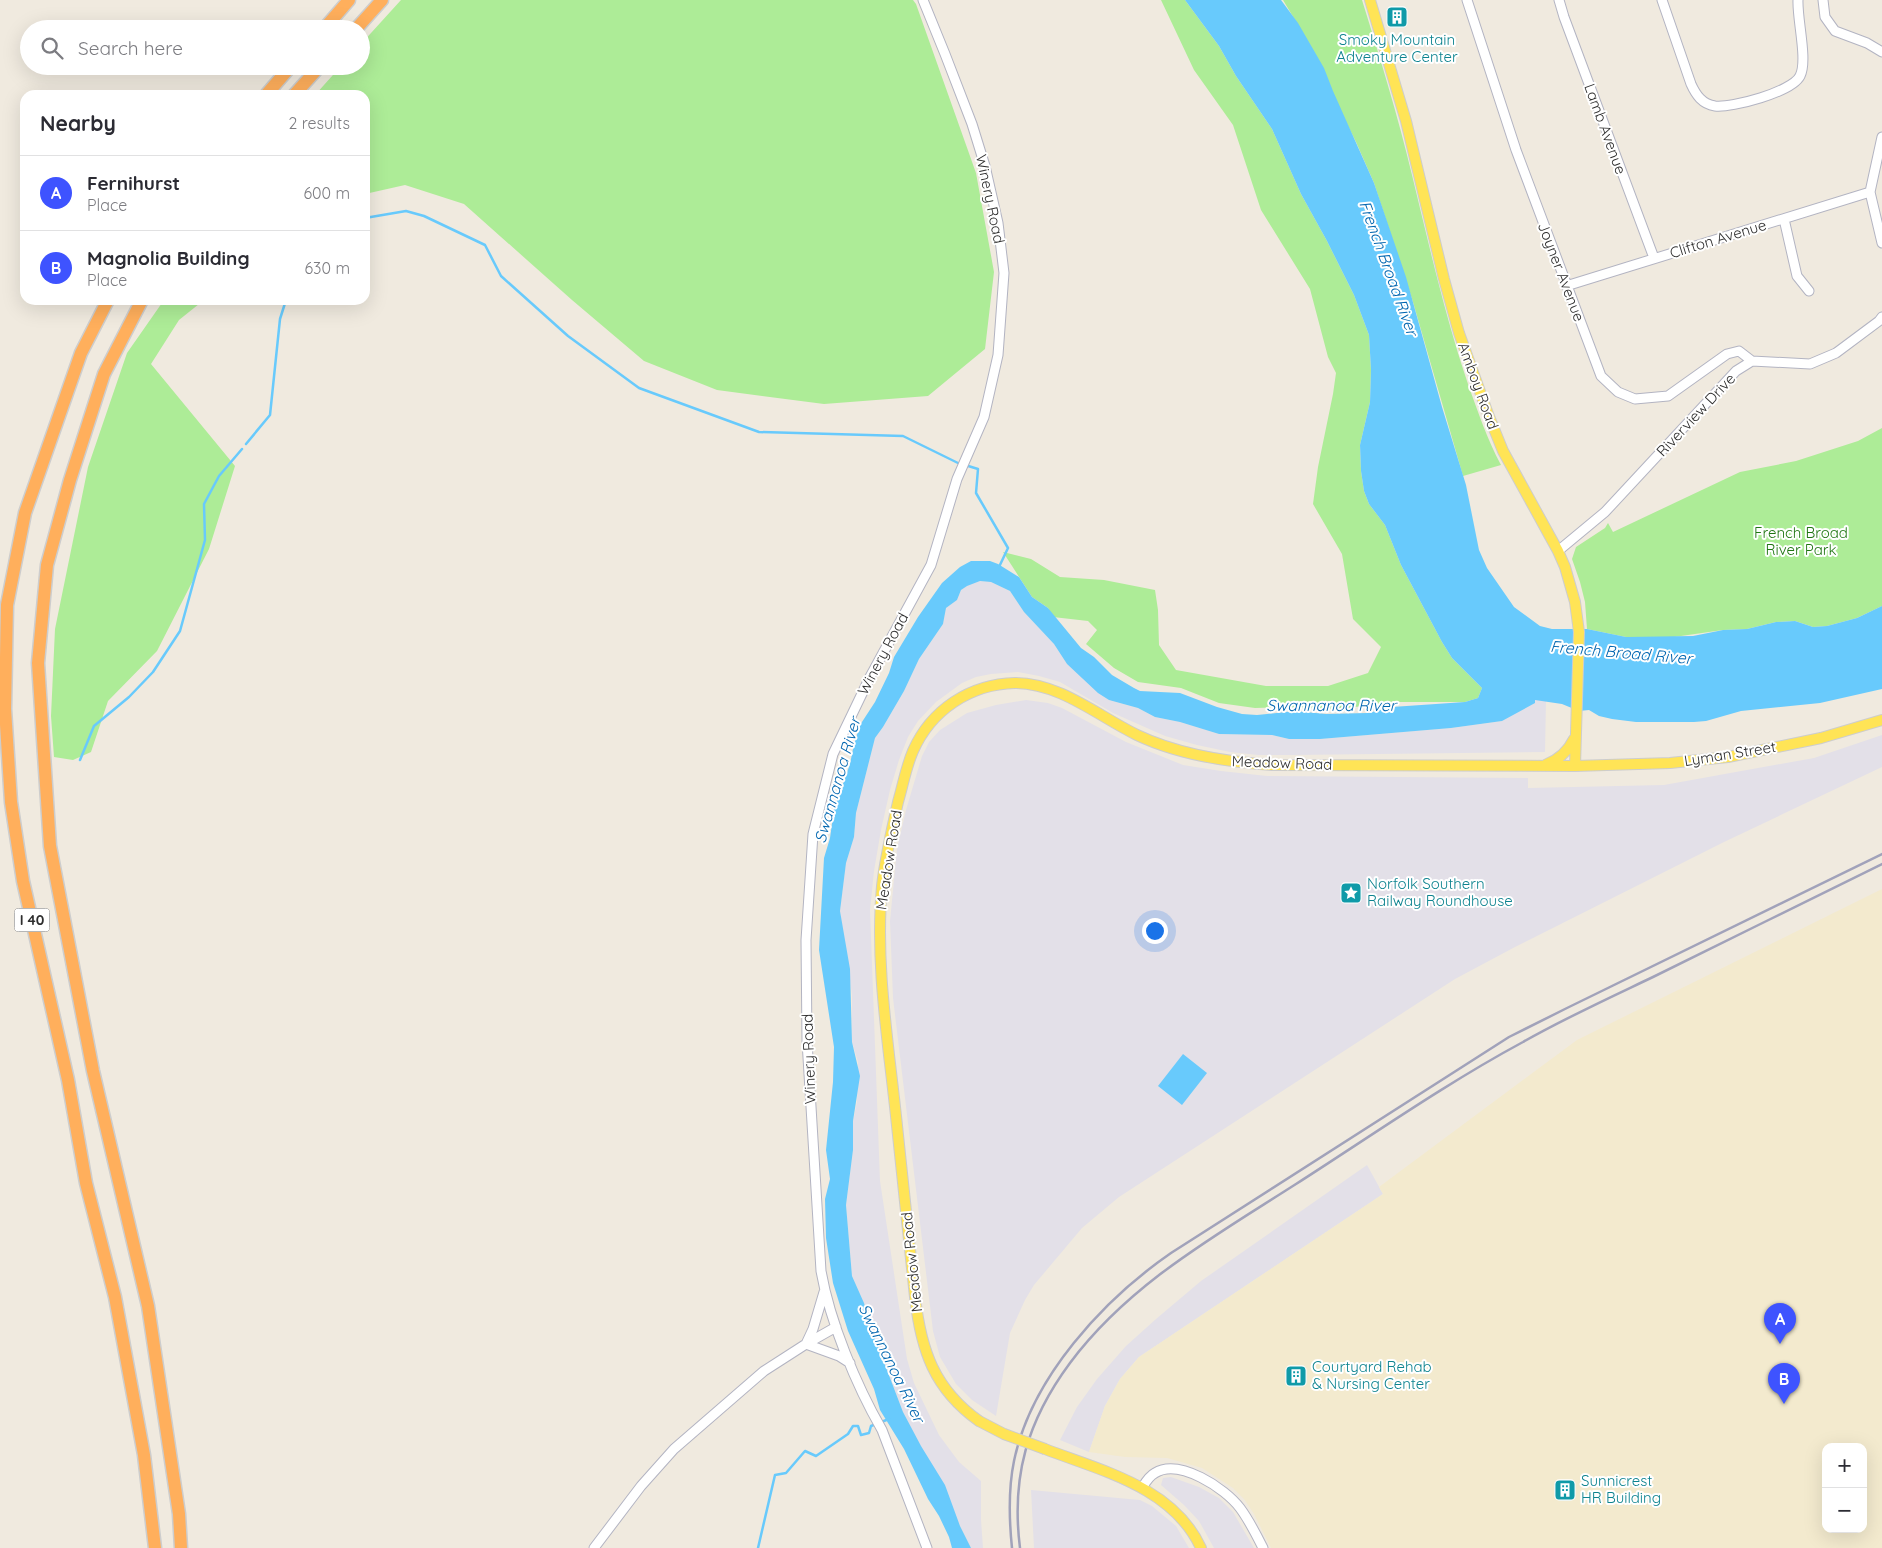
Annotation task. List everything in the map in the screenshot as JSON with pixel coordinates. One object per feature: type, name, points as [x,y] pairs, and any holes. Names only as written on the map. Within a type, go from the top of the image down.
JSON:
[{"type":"highway","points":[[332,20],[349,0]]},
{"type":"highway","points":[[364,20],[382,0]]},
{"type":"highway","points":[[270,90],[283,75]]},
{"type":"highway","points":[[298,90],[312,75]]},
{"type":"highway","name":"I 40","points":[[105,305],[81,353],[25,513],[7,605],[5,709],[11,802],[23,881],[68,1080],[86,1183],[115,1297],[144,1454],[155,1548]]},
{"type":"highway","name":"I 40","points":[[139,305],[104,374],[70,480],[47,565],[38,663],[50,846],[93,1071],[148,1306],[179,1514],[181,1548]]},
{"type":"main road","name":"Amboy Road","points":[[1370,0],[1406,121],[1459,333],[1503,452],[1558,551],[1569,577],[1576,608],[1578,632],[1575,766]]},
{"type":"main road","name":"Meadow Road","points":[[1201,1548],[1189,1526],[1178,1513],[1164,1501],[1142,1488],[1004,1434],[979,1421],[960,1406],[942,1385],[927,1358],[921,1340],[915,1297],[881,963],[882,890],[889,843],[907,766],[916,746],[930,723],[950,704],[968,694],[1000,684],[1024,684],[1059,692],[1155,743],[1190,754],[1226,761],[1272,764],[1575,766]]},
{"type":"main road","name":"Lyman Street","points":[[1575,766],[1642,766],[1728,757],[1821,738],[1882,720]]},
{"type":"main road","points":[[1539,766],[1560,757],[1569,747],[1575,735]]},
{"type":"street","name":"Winery Road","points":[[923,0],[972,124],[985,166],[998,223],[1004,273],[998,355],[984,417],[957,479],[931,565],[870,677],[833,754],[813,834],[806,940],[807,1042],[821,1271],[824,1292],[851,1364],[882,1430],[927,1548]]},
{"type":"street","name":"Joyner Avenue","points":[[1467,0],[1516,150],[1601,376],[1618,392],[1635,399],[1668,396],[1727,354],[1739,351],[1752,361]]},
{"type":"street","name":"Lamb Avenue","points":[[1559,0],[1654,258]]},
{"type":"street","points":[[1662,0],[1697,97],[1705,103],[1715,106],[1732,105],[1759,98],[1794,84],[1800,76],[1802,65],[1797,14],[1798,0]]},
{"type":"street","points":[[1823,0],[1825,17],[1835,31],[1867,43],[1882,52]]},
{"type":"street","points":[[1882,137],[1870,192],[1882,243]]},
{"type":"street","name":"Clifton Avenue","points":[[1566,286],[1870,192]]},
{"type":"street","points":[[1784,219],[1797,276],[1809,291]]},
{"type":"street","points":[[1752,361],[1810,364],[1836,353],[1882,317]]},
{"type":"street","name":"Riverview Drive","points":[[1558,551],[1605,512],[1736,371],[1752,361]]},
{"type":"street","points":[[806,1344],[813,1329],[824,1292]]},
{"type":"street","points":[[594,1548],[641,1486],[674,1448],[764,1372],[836,1327]]},
{"type":"street","points":[[806,1344],[839,1356],[851,1364]]},
{"type":"street","points":[[1142,1488],[1151,1476],[1164,1470],[1177,1470],[1202,1478],[1216,1486],[1234,1501],[1248,1520],[1263,1548]]},
{"type":"shaded area","points":[[980,581],[991,582],[1010,591],[1024,612],[1054,644],[1067,664],[1109,700],[1138,708],[1155,717],[1180,722],[1219,734],[1272,735],[1289,739],[1320,739],[1451,728],[1502,721],[1534,700],[1546,700],[1545,752],[1258,755],[1230,752],[1165,736],[1113,713],[1060,682],[1018,672],[991,674],[976,677],[962,683],[936,702],[918,721],[908,737],[890,790],[874,871],[870,910],[880,1181],[907,1359],[914,1383],[939,1435],[959,1462],[981,1481],[983,1548],[971,1548],[903,1412],[874,1336],[864,1303],[852,1276],[846,1205],[853,1150],[853,1121],[857,1102],[858,1062],[852,1042],[852,995],[840,911],[846,863],[854,837],[856,813],[875,738],[904,691],[919,659],[943,624],[946,608],[957,600],[961,590],[967,585]]},
{"type":"shaded area","points":[[1026,700],[1048,703],[1062,708],[1126,742],[1183,765],[1267,776],[1528,778],[1528,788],[1664,785],[1814,758],[1882,735],[1882,767],[1724,842],[1455,979],[1119,1197],[1082,1228],[1034,1285],[1025,1300],[1010,1333],[996,1416],[972,1400],[956,1384],[940,1357],[933,1331],[893,998],[890,921],[897,849],[922,756],[929,742],[940,730],[967,713],[996,705]]},
{"type":"shaded area","points":[[1882,889],[1882,1548],[1271,1548],[1254,1514],[1244,1499],[1233,1488],[1202,1468],[1167,1458],[1125,1457],[1089,1452],[1105,1406],[1120,1379],[1139,1357],[1383,1194],[1379,1187],[1577,1040]]},
{"type":"shaded area","points":[[1367,1165],[1383,1194],[1139,1357],[1120,1379],[1105,1406],[1089,1452],[1060,1440],[1077,1407],[1097,1379],[1126,1346],[1156,1319],[1201,1281]]},
{"type":"shaded area","points":[[1171,1477],[1199,1487],[1219,1498],[1233,1512],[1254,1548],[1214,1548],[1199,1521],[1161,1485],[1163,1478]]},
{"type":"shaded area","points":[[1031,1490],[1140,1500],[1152,1506],[1176,1526],[1189,1548],[1034,1548]]},
{"type":"green space","points":[[401,0],[913,0],[976,173],[994,272],[985,349],[928,396],[824,404],[717,390],[644,361],[464,204],[405,185],[370,193],[370,90],[319,90],[333,75],[370,75],[370,34]]},
{"type":"green space","points":[[1161,0],[1185,0],[1219,46],[1236,76],[1272,129],[1301,194],[1354,295],[1369,335],[1371,370],[1370,402],[1360,445],[1364,491],[1369,504],[1385,525],[1401,565],[1442,642],[1452,658],[1482,688],[1478,698],[1465,702],[1400,702],[1337,709],[1255,708],[1219,703],[1181,688],[1138,682],[1114,668],[1086,644],[1097,630],[1088,621],[1053,617],[1048,608],[1032,597],[1003,552],[1031,559],[1060,577],[1104,580],[1155,590],[1158,610],[1159,645],[1176,670],[1266,686],[1328,686],[1368,673],[1381,647],[1353,619],[1342,554],[1313,504],[1336,373],[1328,357],[1310,289],[1261,210],[1233,125],[1194,70]]},
{"type":"green space","points":[[1283,0],[1362,0],[1401,131],[1452,332],[1479,415],[1501,465],[1463,476],[1413,302],[1374,183],[1356,142],[1295,20]]},
{"type":"green space","points":[[161,305],[198,305],[179,320],[151,364],[235,466],[209,549],[157,651],[108,701],[91,752],[73,760],[54,757],[51,716],[55,629],[88,467],[127,353]]},
{"type":"green space","name":"French Broad River Park","points":[[1882,428],[1882,606],[1857,618],[1827,626],[1813,627],[1795,621],[1776,622],[1747,629],[1723,630],[1674,637],[1626,637],[1587,629],[1585,602],[1572,559],[1576,547],[1605,528],[1608,523],[1613,532],[1740,472],[1796,461],[1858,441]]},
{"type":"water","name":"French Broad River","points":[[1185,0],[1281,0],[1298,23],[1324,68],[1374,183],[1406,277],[1466,485],[1479,550],[1487,568],[1514,607],[1540,626],[1552,629],[1587,629],[1626,637],[1693,636],[1723,630],[1747,629],[1776,622],[1795,621],[1813,627],[1827,626],[1857,618],[1882,606],[1882,689],[1820,703],[1741,711],[1706,721],[1694,722],[1636,722],[1612,719],[1599,716],[1589,710],[1579,711],[1562,704],[1535,700],[1535,703],[1502,721],[1451,728],[1320,739],[1289,739],[1272,735],[1219,734],[1180,722],[1155,717],[1138,708],[1109,700],[1098,693],[1067,664],[1054,644],[1024,612],[1010,591],[991,582],[980,581],[961,590],[957,600],[946,608],[943,624],[919,659],[904,691],[875,738],[856,813],[854,837],[846,863],[840,911],[850,969],[852,1042],[860,1076],[853,1121],[853,1150],[846,1205],[852,1276],[864,1303],[874,1336],[903,1412],[945,1485],[960,1526],[971,1548],[952,1548],[939,1516],[928,1499],[904,1449],[880,1410],[874,1389],[848,1331],[833,1283],[826,1238],[825,1199],[830,1179],[826,1150],[833,1082],[834,1047],[819,950],[824,858],[830,838],[834,809],[850,764],[860,725],[875,702],[889,673],[894,657],[918,617],[942,583],[960,567],[971,561],[990,561],[1019,577],[1032,597],[1048,608],[1081,648],[1094,657],[1112,675],[1140,691],[1180,693],[1217,707],[1242,714],[1257,715],[1295,711],[1326,714],[1368,713],[1392,707],[1465,702],[1478,698],[1482,688],[1452,658],[1442,642],[1401,565],[1385,525],[1369,504],[1364,491],[1360,445],[1370,402],[1371,370],[1369,335],[1354,295],[1301,194],[1272,129],[1236,76],[1219,46]]},
{"type":"water","points":[[1183,1054],[1207,1073],[1182,1105],[1158,1086]]},
{"type":"waterway","points":[[370,217],[406,211],[424,216],[485,245],[501,276],[568,336],[639,388],[759,432],[903,436],[960,464]]},
{"type":"waterway","points":[[246,444],[270,415],[280,319],[284,305]]},
{"type":"waterway","points":[[80,760],[94,726],[129,697],[153,672],[180,631],[205,540],[204,504],[219,476],[242,449]]},
{"type":"waterway","points":[[965,465],[978,469],[976,493],[1008,548],[999,567]]},
{"type":"waterway","points":[[758,1548],[775,1475],[786,1473],[805,1451],[816,1456],[848,1434],[853,1426],[858,1426],[861,1435],[869,1433],[871,1426],[889,1419]]},
{"type":"railway","points":[[1012,1548],[1010,1526],[1012,1472],[1023,1430],[1036,1400],[1053,1371],[1073,1344],[1096,1318],[1145,1272],[1171,1253],[1509,1037],[1882,854]]},
{"type":"railway","points":[[1020,1548],[1018,1497],[1021,1474],[1033,1428],[1043,1406],[1070,1363],[1093,1335],[1146,1285],[1204,1243],[1494,1058],[1571,1016],[1882,864]]},
{"type":"place","name":"Smoky Mountain Adventure Center","points":[[1397,17]]},
{"type":"place","name":"Norfolk Southern Railway Roundhouse","points":[[1351,893]]},
{"type":"place","name":"Fernihurst","points":[[1780,1344]]},
{"type":"place","name":"Courtyard Rehab & Nursing Center","points":[[1296,1376]]},
{"type":"place","name":"Magnolia Building","points":[[1784,1404]]},
{"type":"place","name":"Sunnicrest HR Building","points":[[1565,1490]]},
{"type":"water label","name":"Swannanoa River","points":[[1331,705]]},
{"type":"water label","name":"Swannanoa River","points":[[837,780]]},
{"type":"water label","name":"Swannanoa River","points":[[892,1363]]}]
